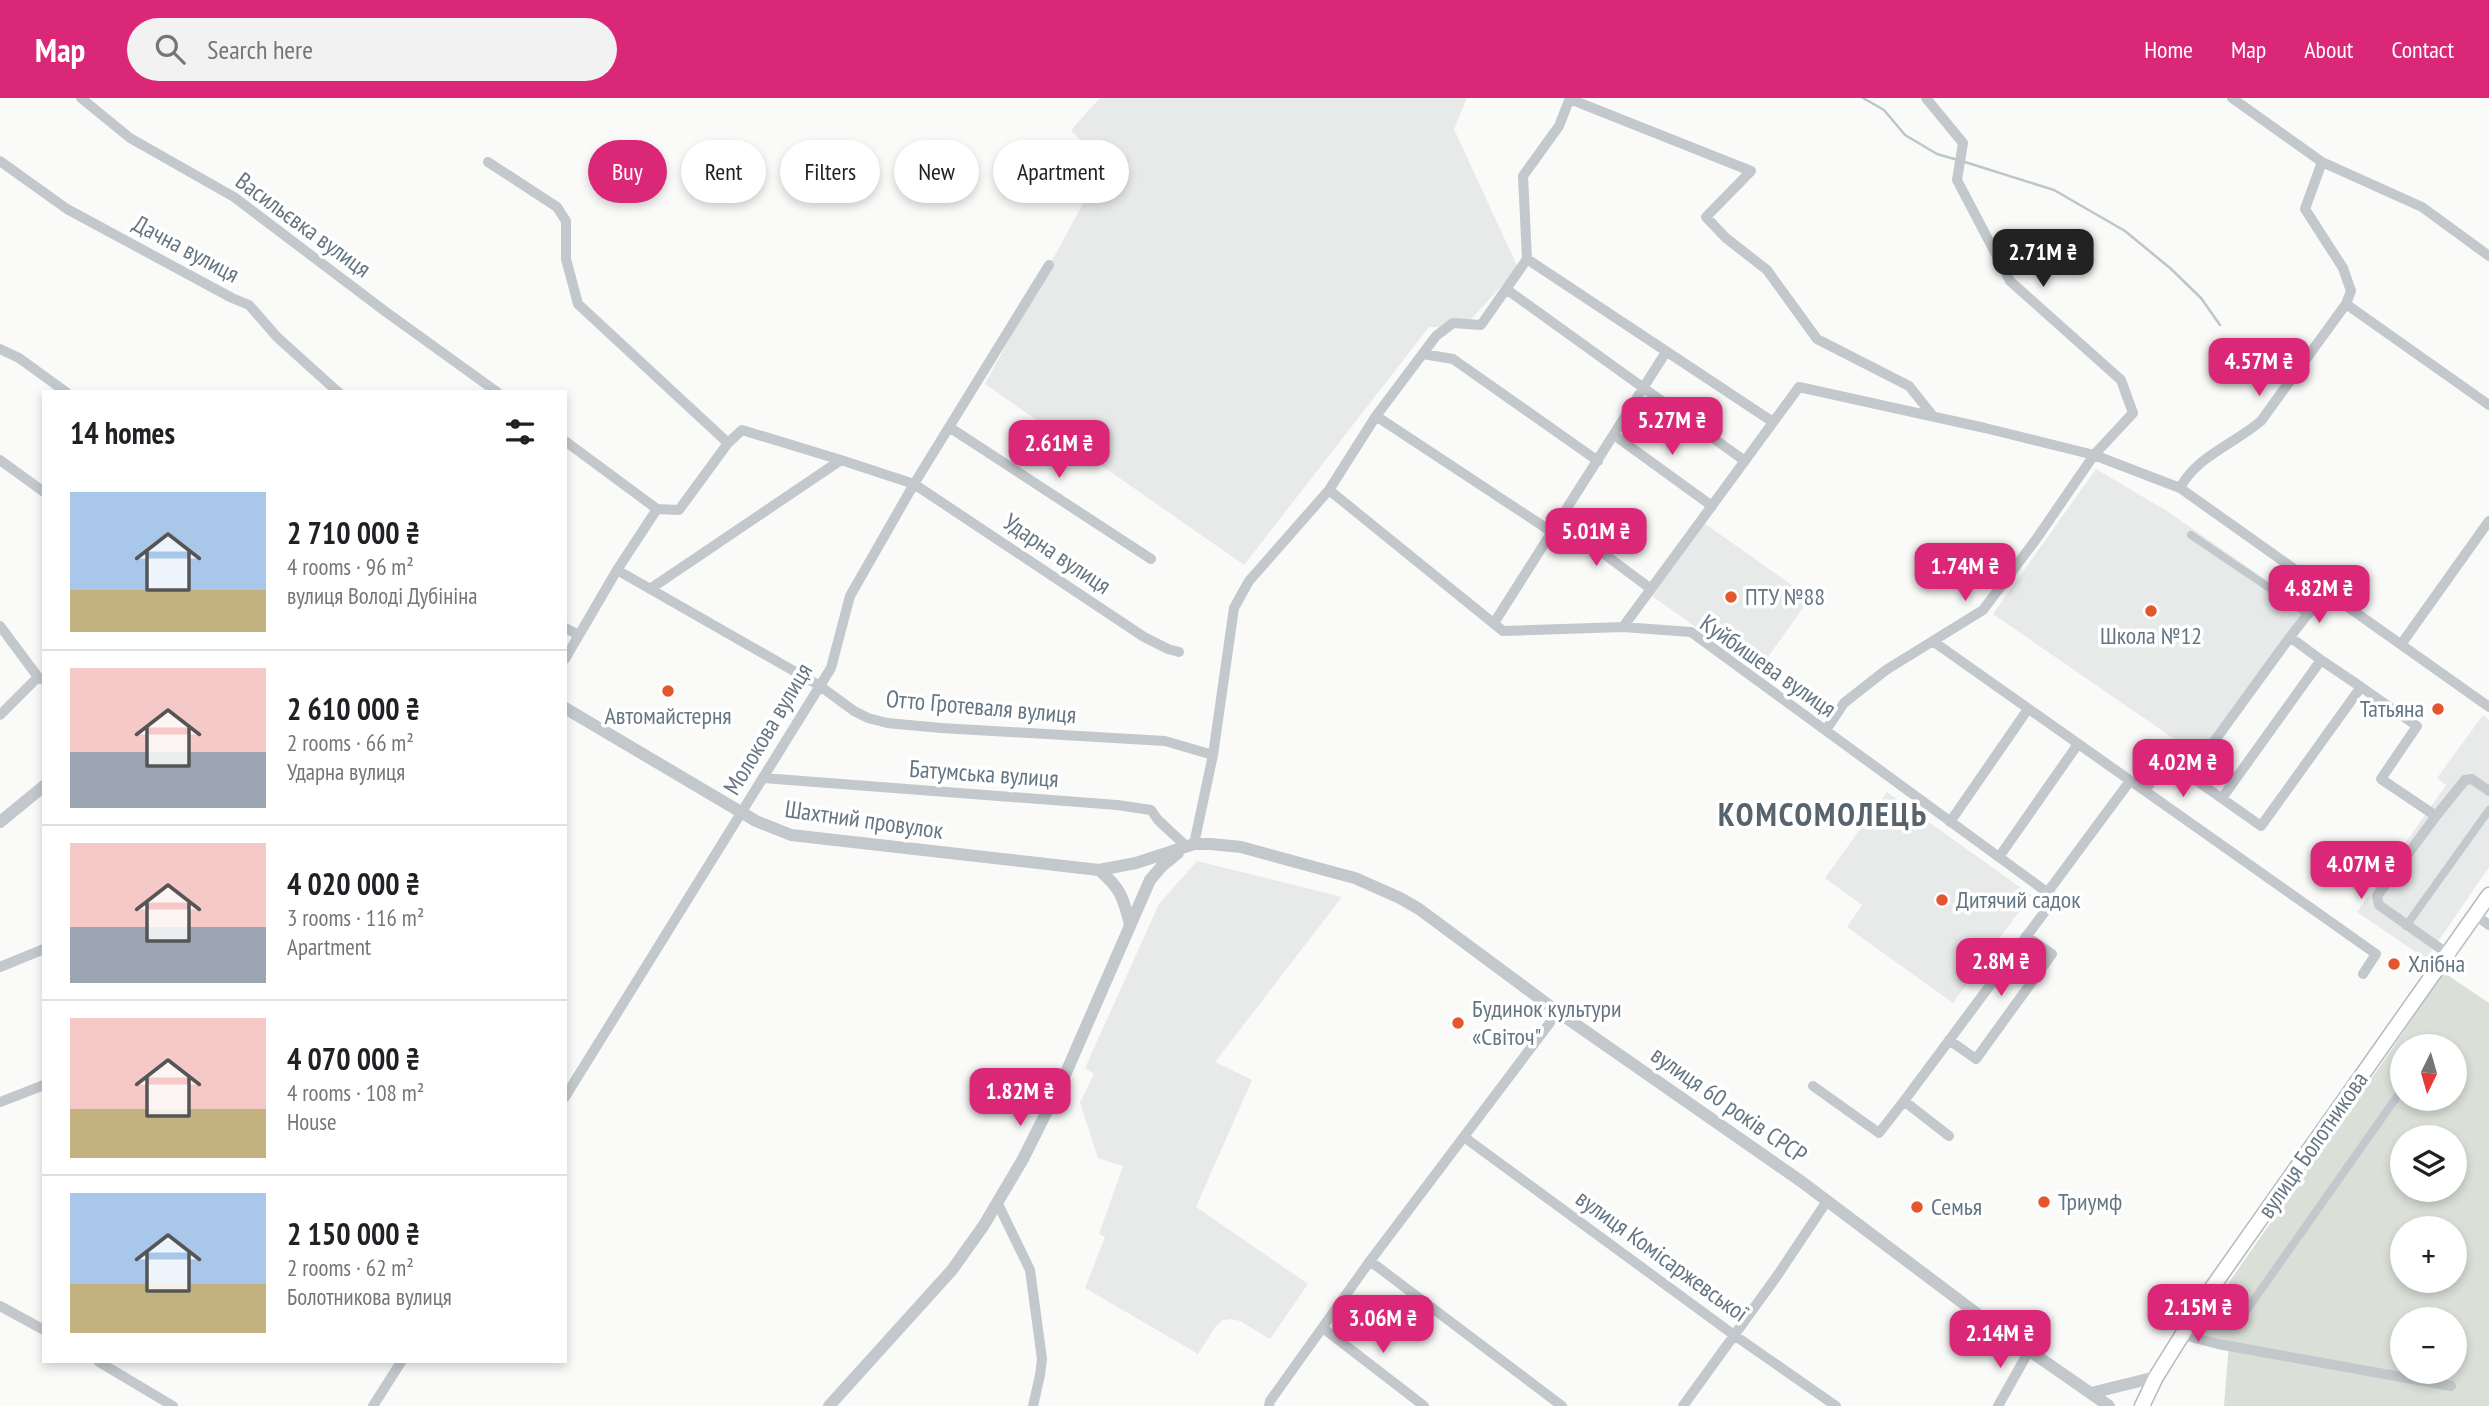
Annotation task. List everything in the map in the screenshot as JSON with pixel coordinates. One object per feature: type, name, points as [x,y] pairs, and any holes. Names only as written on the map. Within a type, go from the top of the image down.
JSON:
[{"type":"main road","name":"вулиця Болотникова","points":[[2141,1406],[2209,1292],[2489,895]]},
{"type":"street","name":"Васильєвка вулиця","points":[[80,98],[130,138],[234,197],[490,390]]},
{"type":"street","points":[[829,1406],[952,1270],[1023,1159],[1065,1075],[1150,880],[1162,866],[1190,845],[1213,755],[1234,608],[1249,581],[1329,490],[1376,416],[1436,336],[1453,323],[1481,325],[1527,259],[1523,176],[1559,126],[1570,98],[1751,171],[1706,217],[1726,238],[1767,270],[1817,339],[1909,386],[1933,416]]},
{"type":"street","points":[[1826,730],[1844,703],[1886,670],[1983,610],[2094,455],[2133,413],[2121,380],[2010,281],[1957,180],[1963,144],[1926,98]]},
{"type":"street","points":[[2232,98],[2322,162],[2422,207],[2489,256]]},
{"type":"street","name":"Дачна вулиця","points":[[0,161],[67,209],[249,305],[278,337],[336,390]]},
{"type":"street","points":[[488,162],[557,207],[566,221],[566,259],[578,304],[727,443],[679,510],[657,509],[567,442]]},
{"type":"street","points":[[2180,488],[2188,474],[2201,462],[2261,421],[2346,304],[2351,291],[2343,268],[2305,209],[2322,162]]},
{"type":"street","points":[[1527,259],[1773,422]]},
{"type":"street","name":"Молокова вулиця","points":[[567,1094],[831,668],[850,596],[914,485],[1049,265]]},
{"type":"street","points":[[1506,289],[1745,461]]},
{"type":"street","points":[[2346,304],[2489,405]]},
{"type":"street","points":[[0,349],[19,358],[63,390]]},
{"type":"street","points":[[1494,623],[1666,352]]},
{"type":"street","points":[[1423,354],[1453,359],[1598,461]]},
{"type":"street","points":[[1623,627],[1798,387],[2094,455],[2180,488],[2489,707]]},
{"type":"street","points":[[1376,416],[1552,532]]},
{"type":"street","name":"Ударна вулиця","points":[[949,427],[1151,559]]},
{"type":"street","name":"Ударна вулиця","points":[[727,443],[742,430],[914,485],[1144,637],[1179,652]]},
{"type":"street","points":[[1614,435],[1712,506]]},
{"type":"street","points":[[0,460],[42,491]]},
{"type":"street","points":[[650,589],[841,460]]},
{"type":"street","name":"Куйбишева вулиця","points":[[1329,490],[1503,631],[1623,627],[1691,632],[2051,895]]},
{"type":"street","points":[[567,656],[617,570],[657,509]]},
{"type":"street","points":[[1560,521],[1651,589]]},
{"type":"street","points":[[2402,643],[2489,522]]},
{"type":"street","points":[[2191,535],[2308,614]]},
{"type":"street","name":"Отто Гротеваля вулиця","points":[[617,570],[820,686],[868,719],[887,723],[1165,741],[1213,755]]},
{"type":"street","points":[[2189,776],[2308,614],[2331,596]]},
{"type":"street","points":[[0,626],[41,679],[0,715]]},
{"type":"street","points":[[567,629],[579,635]]},
{"type":"street","points":[[2290,637],[2417,726],[2381,779],[2436,816]]},
{"type":"street","points":[[1934,642],[2376,954],[2363,974]]},
{"type":"street","points":[[2222,799],[2321,660]]},
{"type":"street","points":[[2145,791],[2166,759],[2261,826],[2361,687]]},
{"type":"street","name":"Шахтний провулок","points":[[567,709],[774,830],[811,838],[1099,870],[1136,863],[1190,845]]},
{"type":"street","points":[[1950,822],[2028,709]]},
{"type":"street","points":[[1999,857],[2078,744]]},
{"type":"street","name":"Батумська вулиця","points":[[763,778],[1117,805],[1151,810],[1158,820],[1190,845]]},
{"type":"street","points":[[2448,954],[2379,905],[2377,896],[2465,780],[2472,779],[2489,791]]},
{"type":"street","points":[[1813,1086],[1879,1133],[2026,936],[2130,781]]},
{"type":"street","points":[[0,822],[42,788]]},
{"type":"street","points":[[2406,926],[2489,810]]},
{"type":"street","name":"вулиця 60 років СРСР","points":[[1190,845],[1241,847],[1355,878],[1419,909],[1558,1012],[1827,1201],[1988,1322],[2109,1406]]},
{"type":"street","points":[[1099,870],[1120,890],[1130,926]]},
{"type":"street","points":[[2475,915],[2489,925]]},
{"type":"street","points":[[1949,1040],[1976,1059],[2052,954],[2026,936]]},
{"type":"street","points":[[0,967],[42,950]]},
{"type":"street","points":[[1269,1406],[1370,1261],[1558,1012]]},
{"type":"street","points":[[2,1098],[42,1086]]},
{"type":"street","points":[[1904,1101],[1949,1136]]},
{"type":"street","points":[[2246,1311],[2390,1106]]},
{"type":"street","name":"вулиця Комісаржевської","points":[[1464,1137],[1734,1335],[1836,1406]]},
{"type":"street","points":[[1688,1404],[1827,1201]]},
{"type":"street","points":[[997,1202],[1030,1270],[1042,1359],[1032,1406]]},
{"type":"street","points":[[1370,1261],[1562,1406]]},
{"type":"street","points":[[0,1306],[42,1329]]},
{"type":"street","points":[[1323,1328],[1424,1406]]},
{"type":"street","points":[[2183,1335],[2218,1344],[2451,1387]]},
{"type":"street","points":[[1998,1406],[2029,1351]]},
{"type":"street","points":[[373,1406],[400,1363]]},
{"type":"street","points":[[119,1366],[173,1406]]},
{"type":"street","points":[[2091,1394],[2157,1377]]},
{"type":"shaded area","points":[[1100,98],[1467,98],[1454,129],[1518,268],[1464,327],[1429,327],[1244,565],[985,384],[1083,203],[1129,203],[1129,140],[1080,140],[1071,130]]},
{"type":"shaded area","name":"Школа №12","points":[[2096,469],[2167,511],[2308,609],[2199,756],[1993,614]]},
{"type":"shaded area","name":"ПТУ №88","points":[[1704,523],[1810,598],[1758,671],[1652,596]]},
{"type":"shaded area","points":[[2483,715],[2489,720],[2489,867],[2426,959],[2357,912],[2446,785],[2437,778]]},
{"type":"shaded area","name":"Дитячий садок","points":[[1887,792],[2031,895],[1953,1003],[1847,927],[1862,905],[1825,878]]},
{"type":"shaded area","points":[[1197,861],[1342,897],[1215,1062],[1252,1080],[1196,1207],[1308,1284],[1270,1339],[1240,1321],[1223,1320],[1198,1354],[1085,1288],[1105,1237],[1099,1234],[1123,1166],[1098,1158],[1080,1103],[1094,1074],[1085,1068],[1159,904]]},
{"type":"shaded area","points":[[2443,972],[2489,1003],[2489,1406],[2224,1406],[2229,1343],[2209,1339],[2195,1331],[2390,1052],[2390,1111],[2468,1111],[2468,1034],[2402,1034]]},
{"type":"waterway","points":[[1863,98],[1884,110],[1905,135],[1937,154],[1958,160]]},
{"type":"waterway","points":[[1965,162],[2054,190],[2125,231],[2201,298],[2220,325]]},
{"type":"place","name":"ПТУ №88","points":[[1731,597]]},
{"type":"place","name":"Школа №12","points":[[2151,611]]},
{"type":"place","name":"Автомайстерня","points":[[668,691]]},
{"type":"place","name":"Татьяна","points":[[2438,709]]},
{"type":"place","name":"Дитячий садок","points":[[1942,900]]},
{"type":"place","name":"Хлібна","points":[[2394,964]]},
{"type":"place","name":"Будинок культури «Світоч\"","points":[[1458,1023]]},
{"type":"place","name":"Триумф","points":[[2044,1202]]},
{"type":"place","name":"Семья","points":[[1917,1207]]},
{"type":"district","name":"КОМСОМОЛЕЦЬ","points":[[1823,815]]}]
